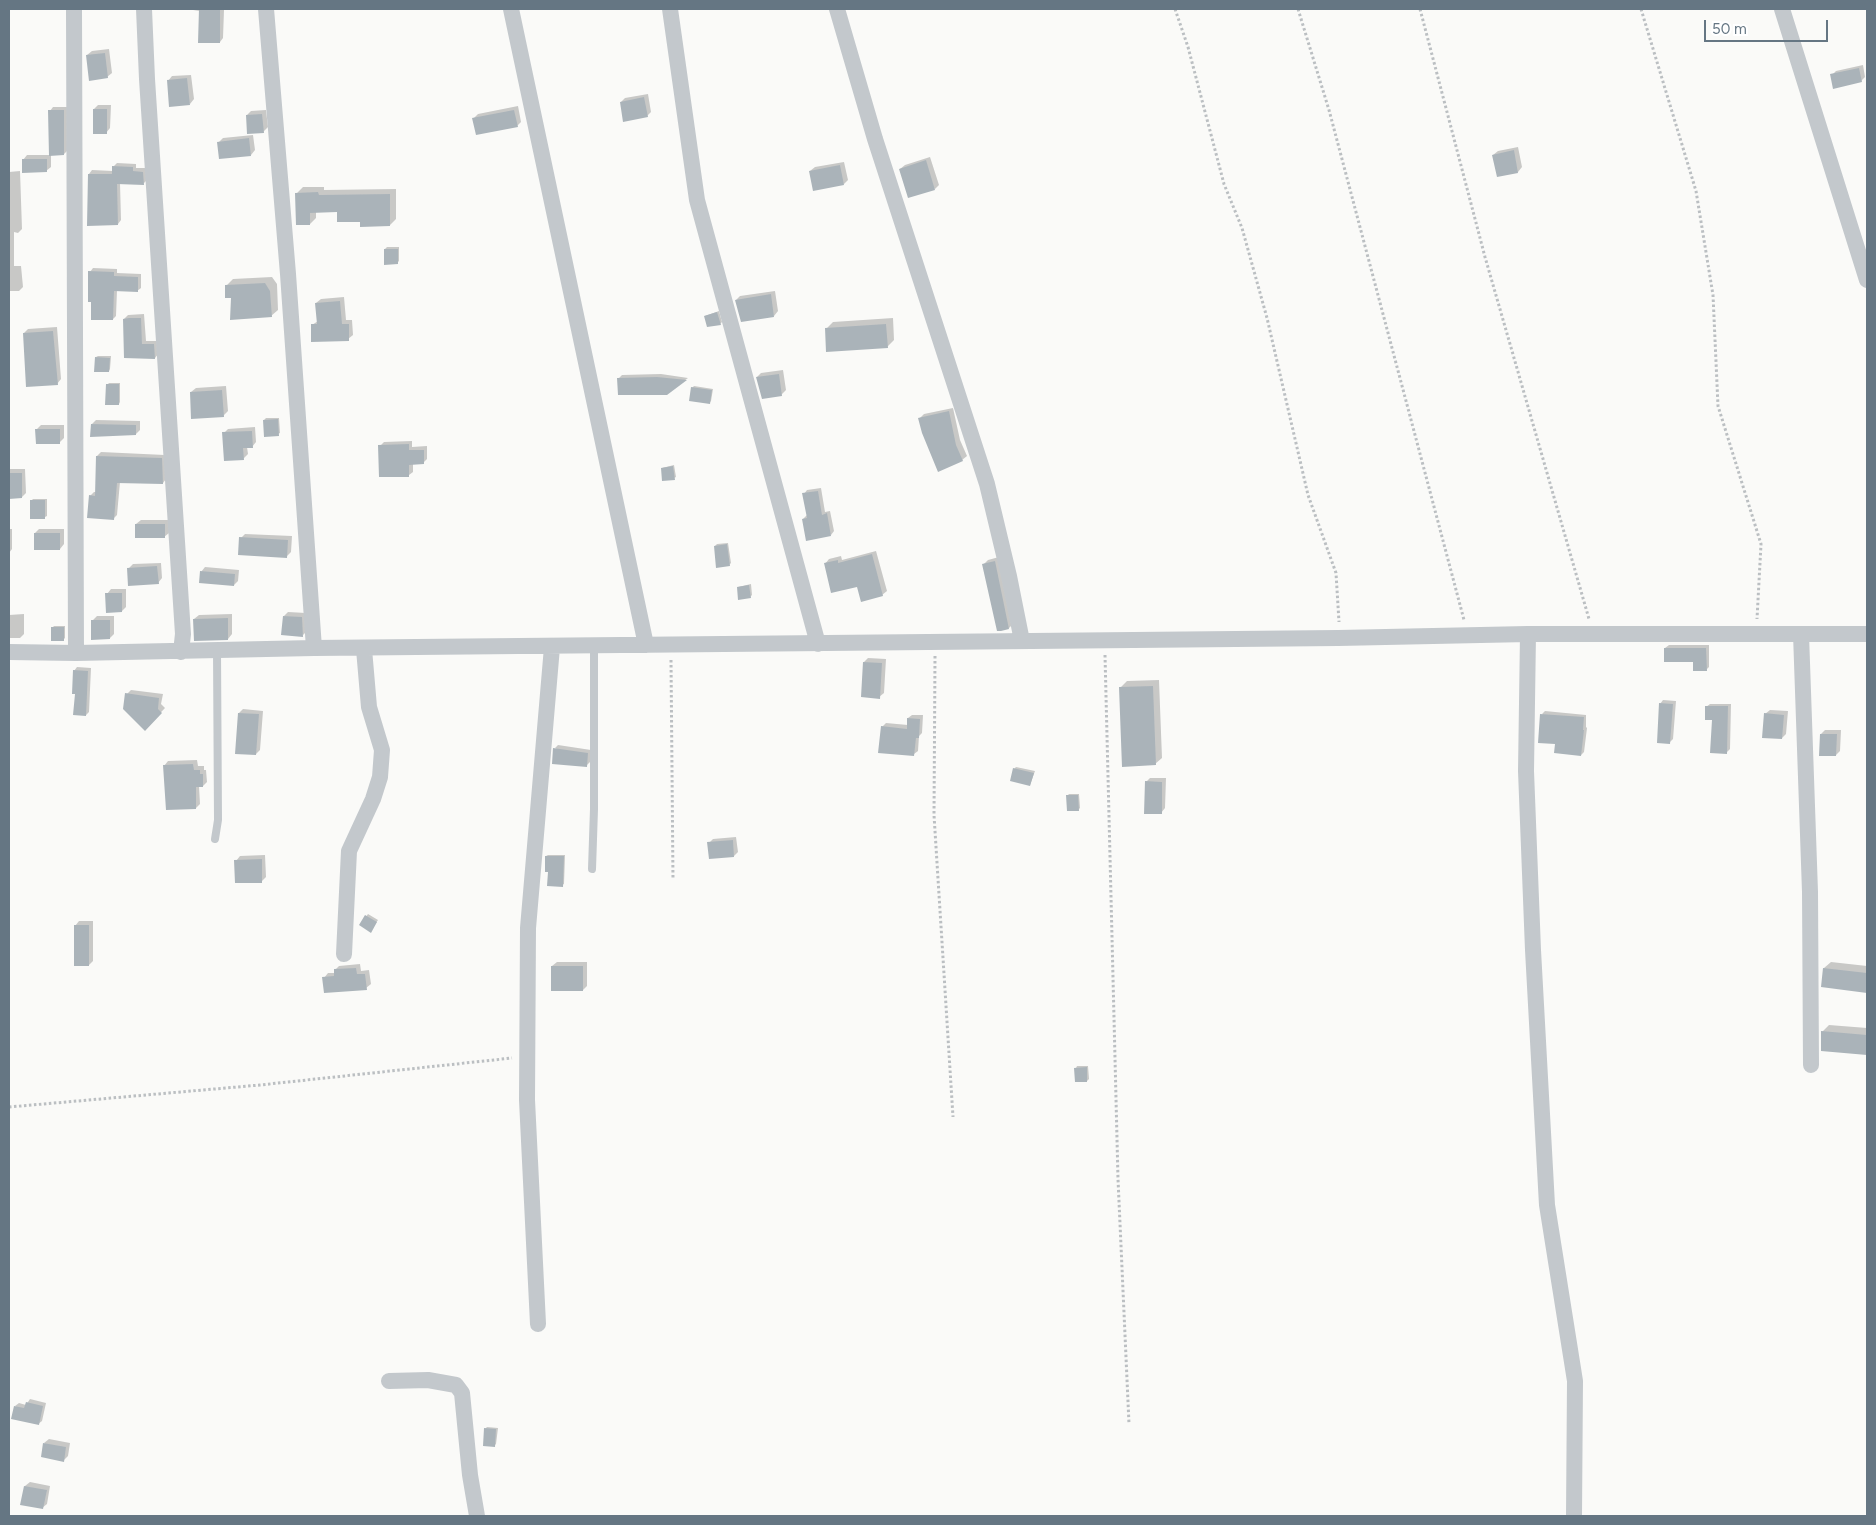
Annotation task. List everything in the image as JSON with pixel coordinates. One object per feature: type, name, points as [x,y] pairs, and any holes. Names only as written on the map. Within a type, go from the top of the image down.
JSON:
[{"type":"street","points":[[74,9],[76,653]]},
{"type":"street","points":[[144,9],[183,634],[181,652]]},
{"type":"street","points":[[266,9],[289,284],[314,648]]},
{"type":"street","points":[[511,9],[646,645]]},
{"type":"street","points":[[670,9],[697,200],[818,644]]},
{"type":"street","points":[[836,9],[875,139],[987,484],[1022,641]]},
{"type":"street","points":[[1782,9],[1867,280]]},
{"type":"street","points":[[9,652],[181,652],[314,648],[818,644],[1528,634],[1867,634]]},
{"type":"street","points":[[1528,634],[1526,771],[1532,950],[1547,1205],[1575,1381],[1574,1516]]},
{"type":"street","points":[[1801,634],[1810,892],[1811,1065]]},
{"type":"street","points":[[538,1324],[528,1100],[528,928],[552,646]]},
{"type":"street","points":[[344,954],[349,851],[373,799],[380,777],[382,750],[369,707],[364,648]]},
{"type":"street","points":[[389,1380],[428,1380],[456,1385],[462,1393],[470,1474],[477,1516]]},
{"type":"lane","points":[[592,869],[594,646]]},
{"type":"lane","points":[[216,839],[218,820],[217,651]]},
{"type":"path","points":[[1175,9],[1188,47],[1224,184],[1242,228],[1266,318],[1308,495],[1336,574],[1340,615],[1338,638]]},
{"type":"path","points":[[1298,9],[1329,110],[1468,635]]},
{"type":"path","points":[[1420,9],[1485,257],[1594,634]]},
{"type":"path","points":[[1641,9],[1696,191],[1713,295],[1718,406],[1761,544],[1756,634]]},
{"type":"path","points":[[1105,640],[1118,1179],[1129,1424]]},
{"type":"path","points":[[935,642],[934,815],[953,1117]]},
{"type":"path","points":[[670,645],[674,880]]},
{"type":"path","points":[[9,1107],[250,1086],[528,1056]]},
{"type":"building","points":[[199,9],[220,9],[220,43],[198,43]]},
{"type":"building","points":[[105,53],[108,78],[89,81],[86,55]]},
{"type":"building","points":[[1859,68],[1862,82],[1833,89],[1830,74]]},
{"type":"building","points":[[187,78],[190,105],[169,107],[167,80]]},
{"type":"building","points":[[644,97],[648,117],[623,122],[620,102]]},
{"type":"building","points":[[93,109],[107,109],[107,134],[93,134]]},
{"type":"building","points":[[48,110],[64,110],[64,155],[49,156]]},
{"type":"building","points":[[514,110],[518,127],[476,135],[472,118]]},
{"type":"building","points":[[262,114],[264,133],[247,134],[246,115]]},
{"type":"building","points":[[249,138],[251,156],[219,159],[217,142]]},
{"type":"building","points":[[1514,150],[1518,173],[1497,177],[1492,155]]},
{"type":"building","points":[[22,159],[47,159],[47,172],[22,173]]},
{"type":"building","points":[[926,160],[935,190],[908,198],[899,169]]},
{"type":"building","points":[[840,165],[844,185],[813,191],[809,171]]},
{"type":"building","points":[[112,166],[133,167],[133,171],[143,172],[144,185],[117,184],[118,225],[87,226],[88,174],[112,174]]},
{"type":"building","points":[[318,192],[319,195],[390,194],[390,226],[360,227],[360,222],[337,222],[337,212],[310,213],[310,225],[296,225],[295,193]]},
{"type":"building","points":[[384,249],[398,249],[398,264],[384,265]]},
{"type":"building","points":[[88,271],[114,272],[114,276],[138,277],[138,292],[114,291],[113,320],[91,320],[91,302],[88,302]]},
{"type":"building","points":[[265,283],[270,291],[272,317],[230,320],[231,298],[225,298],[225,285]]},
{"type":"building","points":[[771,294],[774,317],[741,322],[735,300]]},
{"type":"building","points":[[340,301],[342,324],[349,324],[349,341],[311,342],[311,324],[317,324],[315,303]]},
{"type":"building","points":[[717,312],[721,325],[707,327],[704,316]]},
{"type":"building","points":[[141,318],[142,344],[154,344],[155,359],[124,358],[123,319]]},
{"type":"building","points":[[886,324],[888,348],[826,352],[825,328]]},
{"type":"building","points":[[53,331],[58,385],[26,387],[23,333]]},
{"type":"building","points":[[95,357],[110,358],[109,372],[94,372]]},
{"type":"building","points":[[779,374],[782,396],[762,399],[756,377]]},
{"type":"building","points":[[657,377],[687,380],[667,395],[618,395],[617,378]]},
{"type":"building","points":[[106,384],[119,384],[119,405],[105,405]]},
{"type":"building","points":[[691,387],[712,390],[710,404],[689,401]]},
{"type":"building","points":[[222,390],[224,417],[191,419],[190,392]]},
{"type":"building","points":[[949,411],[956,445],[963,461],[938,472],[918,418]]},
{"type":"building","points":[[278,419],[279,436],[264,437],[263,420]]},
{"type":"building","points":[[91,424],[136,425],[136,435],[90,437]]},
{"type":"building","points":[[35,429],[60,429],[60,444],[36,444]]},
{"type":"building","points":[[252,431],[253,448],[243,448],[244,460],[224,461],[222,432]]},
{"type":"building","points":[[409,444],[409,450],[424,450],[424,464],[409,465],[409,477],[379,477],[378,445]]},
{"type":"building","points":[[96,456],[162,458],[163,484],[117,483],[114,520],[87,518],[89,495],[95,496]]},
{"type":"building","points":[[673,466],[675,480],[662,481],[661,468]]},
{"type":"building","points":[[9,473],[22,473],[22,498],[9,499]]},
{"type":"building","points":[[818,491],[822,515],[827,513],[831,536],[806,541],[802,519],[807,518],[802,493]]},
{"type":"building","points":[[30,500],[45,500],[45,519],[30,519]]},
{"type":"building","points":[[135,524],[165,524],[165,538],[135,538]]},
{"type":"building","points":[[34,533],[60,533],[60,550],[34,550]]},
{"type":"building","points":[[239,537],[288,540],[287,558],[238,555]]},
{"type":"building","points":[[727,544],[730,566],[716,568],[714,546]]},
{"type":"building","points":[[872,554],[883,596],[861,602],[857,587],[831,593],[824,563],[838,560],[838,563]]},
{"type":"building","points":[[995,561],[1009,629],[1001,631],[997,631],[982,564]]},
{"type":"building","points":[[157,566],[159,584],[128,586],[127,568]]},
{"type":"building","points":[[200,571],[235,574],[234,586],[199,583]]},
{"type":"building","points":[[749,585],[751,598],[738,600],[737,587]]},
{"type":"building","points":[[105,593],[122,593],[122,612],[106,613]]},
{"type":"building","points":[[283,616],[302,617],[303,637],[281,635]]},
{"type":"building","points":[[228,618],[228,640],[194,641],[193,619]]},
{"type":"building","points":[[91,620],[110,620],[110,639],[91,640]]},
{"type":"building","points":[[51,627],[64,627],[64,641],[51,641]]},
{"type":"building","points":[[1664,648],[1706,648],[1707,671],[1693,671],[1693,662],[1664,662]]},
{"type":"building","points":[[863,662],[882,663],[880,699],[861,697]]},
{"type":"building","points":[[73,670],[88,671],[86,716],[73,715],[75,694],[72,694]]},
{"type":"building","points":[[1153,686],[1156,765],[1122,767],[1119,687]]},
{"type":"building","points":[[125,693],[159,698],[158,709],[162,713],[145,731],[123,709]]},
{"type":"building","points":[[1659,703],[1673,704],[1670,744],[1657,743]]},
{"type":"building","points":[[1705,706],[1728,706],[1727,754],[1710,753],[1712,720],[1705,720]]},
{"type":"building","points":[[238,713],[259,714],[256,755],[235,754]]},
{"type":"building","points":[[1764,713],[1784,715],[1782,739],[1762,738]]},
{"type":"building","points":[[1540,714],[1584,717],[1581,756],[1554,753],[1555,744],[1538,743]]},
{"type":"building","points":[[907,718],[920,719],[919,738],[916,738],[914,756],[878,753],[881,726],[907,729]]},
{"type":"building","points":[[1820,734],[1837,734],[1836,756],[1819,756]]},
{"type":"building","points":[[553,748],[588,753],[587,767],[552,764]]},
{"type":"building","points":[[193,764],[194,770],[200,770],[200,774],[203,774],[203,787],[196,787],[196,809],[166,810],[163,765]]},
{"type":"building","points":[[1013,768],[1034,773],[1030,786],[1010,781]]},
{"type":"building","points":[[1145,781],[1162,782],[1162,814],[1144,814]]},
{"type":"building","points":[[1066,795],[1078,795],[1079,811],[1067,811]]},
{"type":"building","points":[[733,840],[734,857],[709,859],[707,842]]},
{"type":"building","points":[[545,856],[564,856],[563,887],[547,886],[548,872],[545,872]]},
{"type":"building","points":[[262,859],[262,883],[235,883],[234,860]]},
{"type":"building","points":[[365,915],[377,922],[371,933],[359,925]]},
{"type":"building","points":[[74,925],[89,925],[89,966],[74,966]]},
{"type":"building","points":[[551,966],[583,966],[583,991],[551,991]]},
{"type":"building","points":[[356,968],[357,974],[365,974],[367,990],[324,993],[322,977],[334,976],[334,969]]},
{"type":"building","points":[[1823,968],[1867,973],[1867,993],[1821,987]]},
{"type":"building","points":[[1821,1031],[1867,1035],[1867,1055],[1821,1051]]},
{"type":"building","points":[[1087,1067],[1087,1082],[1075,1082],[1074,1068]]},
{"type":"building","points":[[26,1402],[43,1406],[39,1425],[11,1419],[14,1406],[24,1408]]},
{"type":"building","points":[[484,1428],[496,1429],[495,1447],[483,1446]]},
{"type":"building","points":[[43,1443],[66,1447],[64,1462],[41,1457]]},
{"type":"building","points":[[24,1486],[47,1490],[43,1509],[20,1505]]}]
